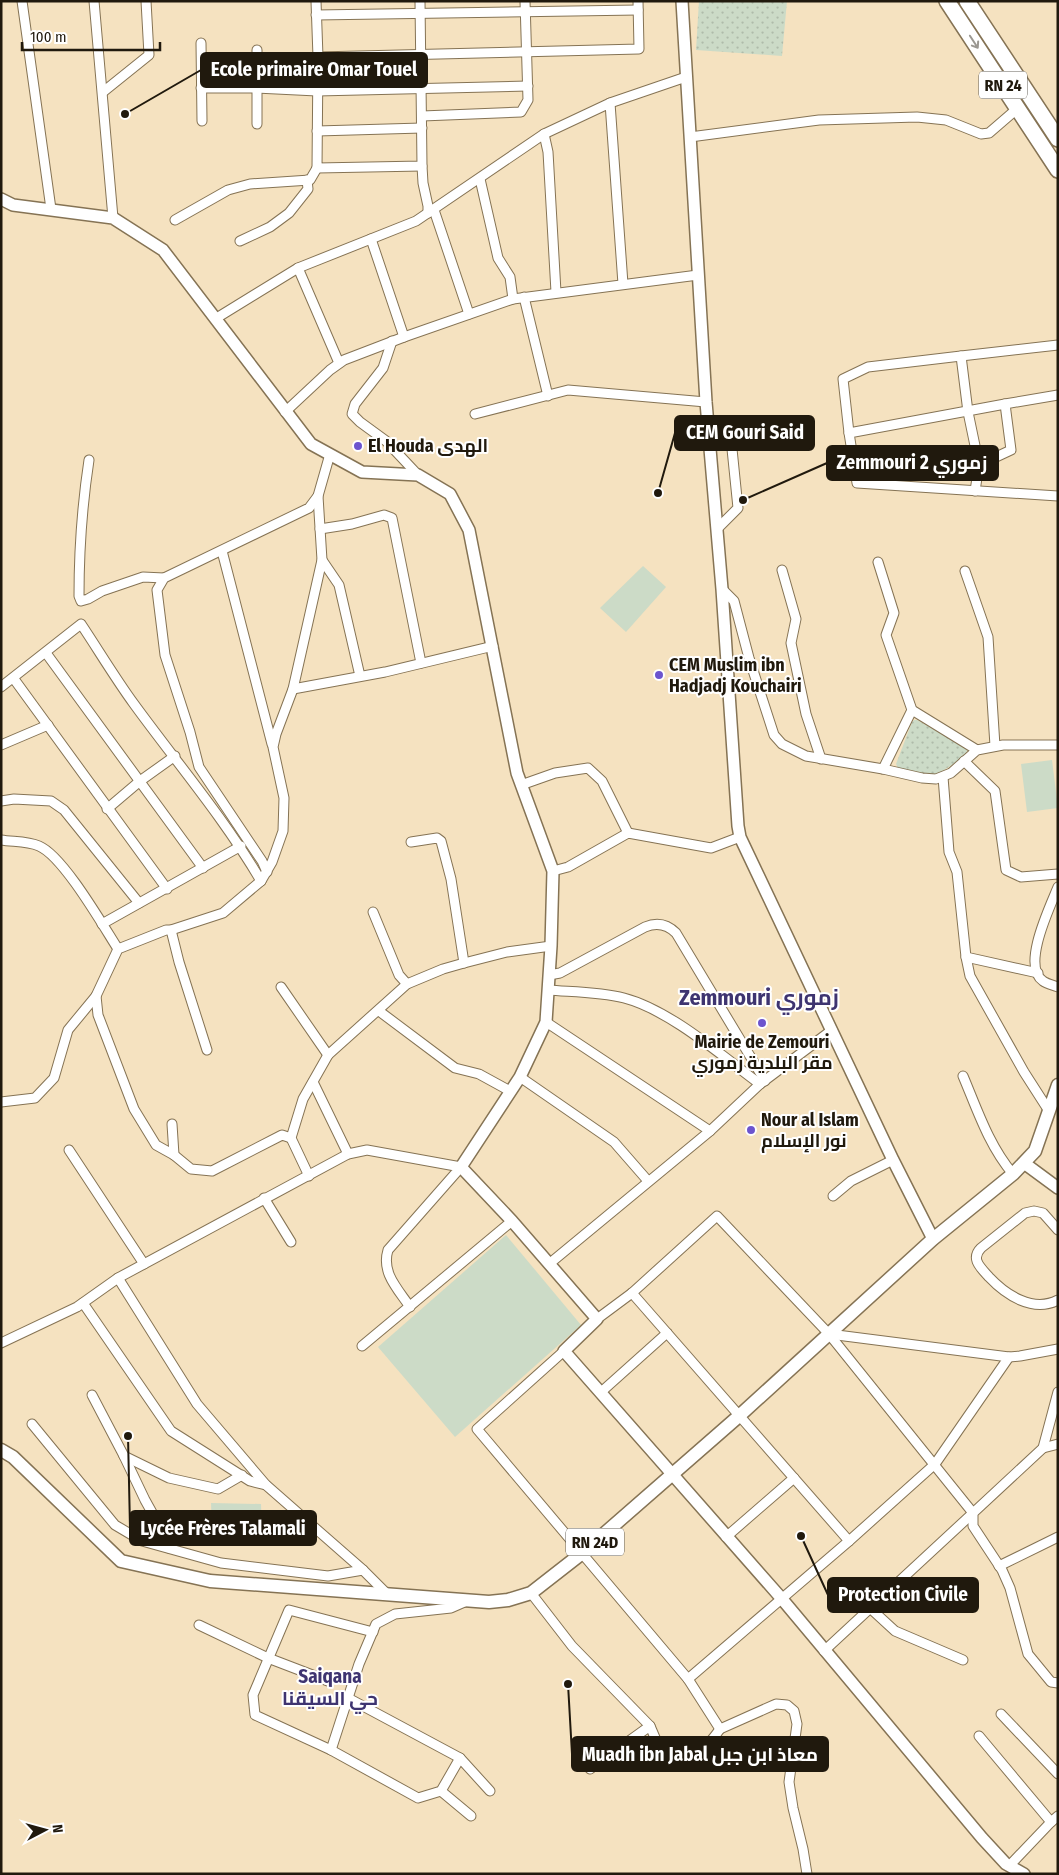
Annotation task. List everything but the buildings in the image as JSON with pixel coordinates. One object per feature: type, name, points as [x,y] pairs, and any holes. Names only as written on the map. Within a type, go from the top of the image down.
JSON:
[{"type":"highway","name":"RN 24","points":[[947,1],[1058,170]]},
{"type":"highway","name":"RN 24","points":[[967,1],[1058,140]]},
{"type":"main road","name":"RN 24D","points":[[1,1450],[13,1457],[121,1560],[210,1581],[489,1602],[508,1600],[531,1594],[581,1554],[670,1474],[739,1416],[933,1239],[1013,1174],[1036,1151],[1058,1084]]},
{"type":"street","points":[[22,1],[51,209]]},
{"type":"street","points":[[94,1],[113,218]]},
{"type":"street","points":[[102,92],[148,55],[146,1]]},
{"type":"street","points":[[175,220],[228,190],[250,184],[310,180],[317,168],[318,57],[316,1]]},
{"type":"street","points":[[420,1],[423,183],[428,206],[469,314]]},
{"type":"street","points":[[422,116],[521,112],[528,100],[526,1]]},
{"type":"street","points":[[682,1],[706,402],[740,837],[893,1160],[933,1239]]},
{"type":"street","points":[[316,15],[526,12],[638,6],[638,49],[318,57]]},
{"type":"street","points":[[201,43],[202,121]]},
{"type":"street","points":[[257,50],[257,124]]},
{"type":"street","points":[[215,319],[298,268],[416,221],[544,134],[610,104],[686,76]]},
{"type":"street","points":[[201,88],[317,91],[528,86]]},
{"type":"street","points":[[610,104],[623,284]]},
{"type":"street","points":[[690,137],[819,120],[916,117],[946,120],[981,134],[989,133],[1018,108]]},
{"type":"street","points":[[317,132],[422,128]]},
{"type":"street","points":[[544,134],[548,152],[556,292]]},
{"type":"street","points":[[317,168],[422,166]]},
{"type":"street","points":[[480,179],[498,258],[510,277],[513,299]]},
{"type":"street","points":[[240,240],[270,227],[289,213],[308,189],[308,180]]},
{"type":"street","points":[[1,199],[13,205],[113,218],[163,250],[310,444],[362,472],[418,474]]},
{"type":"street","points":[[371,239],[404,337]]},
{"type":"street","points":[[298,268],[339,363]]},
{"type":"street","points":[[285,412],[339,363],[392,341],[513,299],[698,275]]},
{"type":"street","points":[[524,297],[548,396]]},
{"type":"street","points":[[392,341],[382,368],[355,404],[352,414],[386,441],[418,474],[450,494],[468,530],[517,773],[553,871],[546,1022],[520,1077],[461,1167],[388,1250],[387,1273],[410,1307]]},
{"type":"street","points":[[1058,345],[868,367],[843,379],[848,433],[857,483],[1058,496]]},
{"type":"street","points":[[961,356],[968,412],[979,465],[975,491]]},
{"type":"street","points":[[475,414],[568,390],[706,402]]},
{"type":"street","points":[[848,433],[1058,396]]},
{"type":"street","points":[[979,465],[1011,450],[1005,404]]},
{"type":"street","points":[[708,419],[732,449],[738,508],[717,529]]},
{"type":"street","points":[[273,746],[293,689],[322,560],[318,496],[330,454]]},
{"type":"street","points":[[89,460],[78,550],[79,596],[81,601],[102,591],[143,577],[164,578],[309,508],[318,496]]},
{"type":"street","points":[[320,529],[352,524],[384,515],[392,518],[422,663]]},
{"type":"street","points":[[1,1102],[35,1098],[54,1078],[68,1030],[96,996],[118,949],[166,930],[223,913],[261,881],[267,872],[267,861],[283,831],[284,798],[273,746],[222,551]]},
{"type":"street","points":[[322,560],[339,585],[360,676]]},
{"type":"street","points":[[878,562],[894,614],[886,635],[912,710],[977,750]]},
{"type":"street","points":[[782,570],[796,619],[791,643],[806,714],[821,759]]},
{"type":"street","points":[[965,571],[988,637],[996,746]]},
{"type":"street","points":[[164,578],[157,590],[165,655],[190,732],[199,767],[267,861]]},
{"type":"street","points":[[722,589],[734,601],[749,658],[774,736],[782,744],[806,756],[936,779],[951,773],[977,750],[996,746],[1058,745]]},
{"type":"street","points":[[1,687],[14,679],[81,624],[134,704],[241,846],[261,881]]},
{"type":"street","points":[[293,689],[422,663],[492,646]]},
{"type":"street","points":[[46,653],[202,868]]},
{"type":"street","points":[[14,679],[167,889]]},
{"type":"street","points":[[883,769],[912,710]]},
{"type":"street","points":[[1,745],[48,725]]},
{"type":"street","points":[[107,809],[140,780],[175,756]]},
{"type":"street","points":[[964,761],[995,791],[1006,870],[1022,877],[1058,874]]},
{"type":"street","points":[[521,785],[555,773],[588,768],[602,780],[628,833]]},
{"type":"street","points":[[943,777],[949,852],[957,872],[966,957],[970,976],[1024,1072],[1049,1111]]},
{"type":"street","points":[[1,801],[14,799],[51,801],[64,810],[139,903]]},
{"type":"street","points":[[553,871],[568,867],[628,833],[711,848],[740,837]]},
{"type":"street","points":[[410,842],[437,838],[441,841],[451,878],[464,963]]},
{"type":"street","points":[[1,840],[32,843],[49,852],[64,867],[118,949]]},
{"type":"street","points":[[102,924],[241,846]]},
{"type":"street","points":[[1058,887],[1035,950],[1035,968],[1042,981],[1058,987]]},
{"type":"street","points":[[373,912],[399,975],[408,984]]},
{"type":"street","points":[[549,976],[563,972],[651,924],[665,925],[676,933],[762,1083]]},
{"type":"street","points":[[171,930],[179,962],[207,1050]]},
{"type":"street","points":[[309,1176],[291,1138],[303,1099],[328,1055],[408,984],[443,969],[464,963],[507,952],[551,946]]},
{"type":"street","points":[[966,957],[1038,973]]},
{"type":"street","points":[[281,987],[328,1055]]},
{"type":"street","points":[[548,990],[625,998],[655,1010],[683,1027],[762,1083]]},
{"type":"street","points":[[96,996],[98,1015],[134,1109],[156,1145],[174,1155],[191,1169],[212,1171],[282,1135],[291,1138]]},
{"type":"street","points":[[379,1011],[455,1068],[479,1074],[510,1091]]},
{"type":"street","points":[[546,1022],[710,1131]]},
{"type":"street","points":[[549,1264],[648,1180],[710,1131],[762,1083],[832,1030]]},
{"type":"street","points":[[963,1076],[984,1126],[1002,1160],[1013,1174]]},
{"type":"street","points":[[520,1077],[614,1142],[648,1180]]},
{"type":"street","points":[[313,1082],[348,1154]]},
{"type":"street","points":[[172,1124],[174,1155]]},
{"type":"street","points":[[68,1150],[144,1264]]},
{"type":"street","points":[[1,1343],[83,1303],[118,1278],[264,1198],[348,1154],[367,1150],[461,1167],[512,1221],[597,1319]]},
{"type":"street","points":[[833,1196],[852,1181],[893,1160]]},
{"type":"street","points":[[1024,1163],[1057,1189]]},
{"type":"street","points":[[264,1198],[291,1242]]},
{"type":"street","points":[[1058,1230],[1043,1213],[1034,1210],[1025,1212],[981,1248],[976,1255],[977,1263],[986,1274],[1009,1295],[1038,1304],[1058,1300]]},
{"type":"street","points":[[720,1728],[688,1679],[476,1429],[564,1352],[597,1319],[632,1293],[717,1216],[830,1334],[974,1512],[973,1526],[999,1566],[1010,1588],[1028,1654],[1051,1682],[1058,1683]]},
{"type":"street","points":[[362,1346],[512,1221]]},
{"type":"street","points":[[118,1278],[197,1404],[266,1485],[363,1570],[386,1594]]},
{"type":"street","points":[[632,1293],[849,1541]]},
{"type":"street","points":[[83,1303],[171,1431],[250,1481],[266,1485]]},
{"type":"street","points":[[600,1393],[667,1332]]},
{"type":"street","points":[[830,1334],[1009,1357],[1058,1349]]},
{"type":"street","points":[[564,1352],[782,1599],[982,1838],[1009,1866],[1024,1874]]},
{"type":"street","points":[[688,1679],[849,1541],[935,1464],[1009,1357]]},
{"type":"street","points":[[1043,1448],[1058,1392]]},
{"type":"street","points":[[92,1395],[165,1536],[169,1548]]},
{"type":"street","points":[[32,1424],[115,1525],[142,1541],[221,1563],[328,1576],[363,1570]]},
{"type":"street","points":[[824,1651],[1043,1448],[1058,1444]]},
{"type":"street","points":[[124,1456],[168,1478],[218,1490],[242,1476]]},
{"type":"street","points":[[726,1537],[794,1478]]},
{"type":"street","points":[[999,1566],[1058,1537]]},
{"type":"street","points":[[531,1594],[572,1646],[650,1726],[659,1747],[666,1754],[691,1755],[704,1749],[720,1728],[776,1704],[787,1706],[794,1712],[797,1724],[789,1782],[793,1808],[804,1848],[807,1874]]},
{"type":"street","points":[[331,1750],[359,1664],[376,1624],[395,1614],[451,1608],[470,1600]]},
{"type":"street","points":[[870,1608],[894,1631],[963,1660]]},
{"type":"street","points":[[373,1632],[289,1610],[253,1695],[254,1715],[331,1750],[418,1798],[441,1791],[460,1758]]},
{"type":"street","points":[[199,1625],[268,1658],[328,1681]]},
{"type":"street","points":[[348,1698],[460,1758],[490,1791]]},
{"type":"street","points":[[1001,1714],[1058,1774]]},
{"type":"street","points":[[590,1769],[650,1726]]},
{"type":"street","points":[[979,1736],[1054,1819],[1009,1866]]},
{"type":"street","points":[[441,1791],[471,1816]]},
{"type":"green space","points":[[699,1],[787,1],[782,56],[696,50]]},
{"type":"green space","points":[[643,566],[666,587],[626,632],[600,608]]},
{"type":"green space","points":[[914,720],[964,746],[968,749],[964,757],[938,774],[931,775],[898,768],[896,764]]},
{"type":"green space","points":[[1052,760],[1058,808],[1027,812],[1021,764]]},
{"type":"green space","points":[[506,1235],[581,1325],[455,1437],[378,1347]]},
{"type":"green space","points":[[211,1503],[261,1504],[262,1534],[212,1530]]},
{"type":"place","name":"Ecole primaire Omar Touel","points":[[125,114]]},
{"type":"place","name":"El Houda الهدى","points":[[358,446]]},
{"type":"place","name":"CEM Gouri Said","points":[[658,493]]},
{"type":"place","name":"Zemmouri 2 زموري","points":[[743,500]]},
{"type":"place","name":"CEM Muslim ibn Hadjadj Kouchairi","points":[[659,675]]},
{"type":"place","name":"Mairie de Zemouri مقر البلدية زموري","points":[[762,1023]]},
{"type":"place","name":"Nour al Islam نور الإسلام","points":[[751,1130]]},
{"type":"place","name":"Lycée Frères Talamali","points":[[128,1436]]},
{"type":"place","name":"Protection Civile","points":[[801,1536]]},
{"type":"place","name":"Muadh ibn Jabal معاذ ابن جبل","points":[[568,1684]]},
{"type":"district","name":"Zemmouri زموري","points":[[759,997]]},
{"type":"district","name":"Saiqana حي السيقنا","points":[[330,1687]]}]
